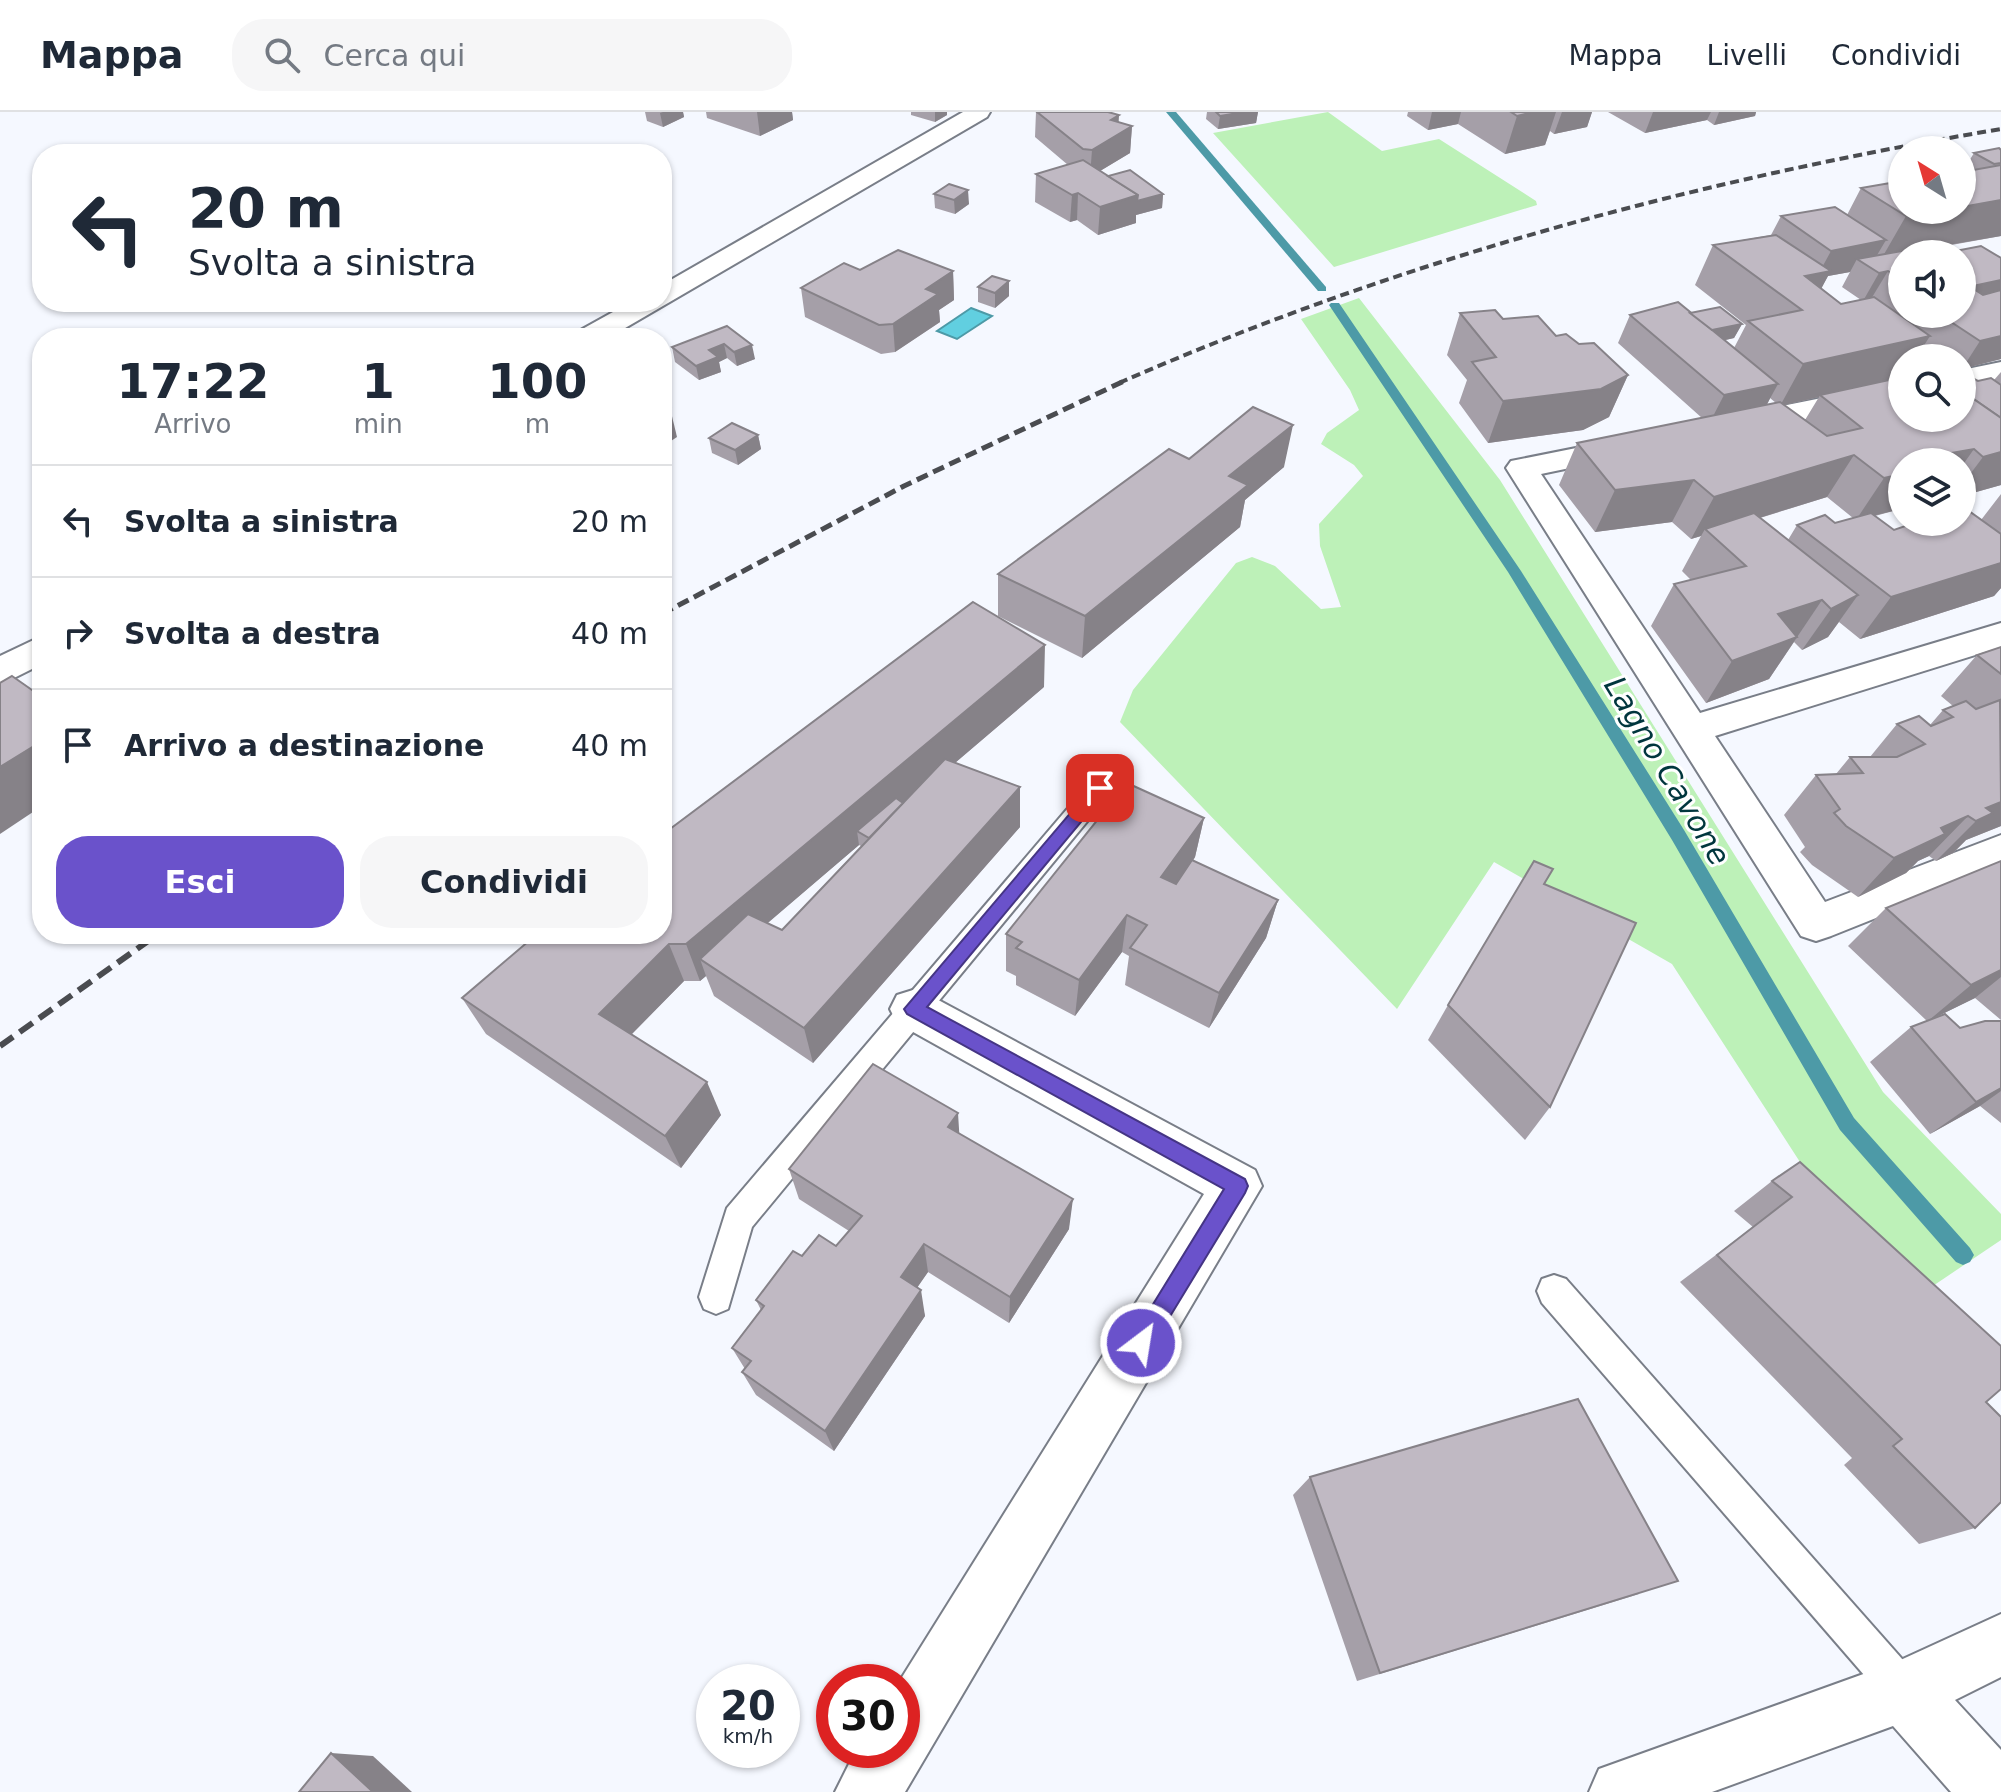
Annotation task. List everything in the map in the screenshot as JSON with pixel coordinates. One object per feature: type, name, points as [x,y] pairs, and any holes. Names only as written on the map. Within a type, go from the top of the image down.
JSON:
[{"type":"street","points":[[672,290],[979,112]]},
{"type":"street","points":[[605,328],[633,312]]},
{"type":"street","points":[[1976,376],[2001,371]]},
{"type":"street","points":[[1704,431],[1888,394]]},
{"type":"street","points":[[1659,440],[1522,468],[1816,924],[2001,851]]},
{"type":"street","points":[[1691,729],[2001,635]]},
{"type":"street","points":[[0,672],[32,654]]},
{"type":"street","points":[[913,1009],[1237,1186],[920,1706]]},
{"type":"street","points":[[1622,1792],[1904,1691],[2001,1645]]},
{"type":"street","points":[[1904,1691],[1995,1792]]},
{"type":"street","points":[[868,1792],[882,1768]]},
{"type":"lane","points":[[716,1297],[738,1219],[1100,788]]},
{"type":"lane","points":[[1554,1291],[1904,1691]]},
{"type":"green space","points":[[1328,112],[1382,151],[1439,139],[1536,201],[1537,205],[1334,267],[1213,133]]},
{"type":"green space","points":[[1359,298],[1500,480],[1883,1092],[2001,1214],[2001,1240],[1921,1294],[1809,1176],[1672,964],[1494,862],[1397,1009],[1120,722],[1133,690],[1236,563],[1252,557],[1275,566],[1321,609],[1341,607],[1320,546],[1319,524],[1363,476],[1354,465],[1321,444],[1327,433],[1359,410],[1350,390],[1301,319]]},
{"type":"water","points":[[971,308],[992,316],[957,339],[937,331]]},
{"type":"building","points":[[1037,112],[1108,112],[1119,115],[1111,120],[1132,126],[1092,150],[1083,149]]},
{"type":"building","points":[[1216,112],[1244,112],[1220,116]]},
{"type":"building","points":[[1511,112],[1534,112],[1517,116]]},
{"type":"building","points":[[1999,148],[2001,163],[1994,164],[1976,153]]},
{"type":"building","points":[[1083,160],[1138,195],[1100,207],[1036,174]]},
{"type":"building","points":[[2001,165],[2001,200],[1976,204],[1976,169]]},
{"type":"building","points":[[1130,170],[1163,194],[1137,201],[1138,195],[1108,176]]},
{"type":"building","points":[[1888,183],[1888,205],[1861,188]]},
{"type":"building","points":[[949,184],[968,190],[954,200],[934,194]]},
{"type":"building","points":[[1835,207],[1886,240],[1831,251],[1781,216]]},
{"type":"building","points":[[1776,235],[1831,271],[1805,276],[1841,304],[1874,297],[1888,307],[1888,328],[1919,328],[1930,336],[1803,364],[1748,321],[1802,310],[1713,245]]},
{"type":"building","points":[[1981,246],[2001,258],[2001,280],[1976,285],[1976,247]]},
{"type":"building","points":[[898,250],[953,271],[926,289],[938,294],[893,324],[879,325],[801,288],[844,263],[860,270]]},
{"type":"building","points":[[1888,253],[1888,271],[1879,273],[1857,259]]},
{"type":"building","points":[[992,276],[1009,281],[995,293],[978,287]]},
{"type":"building","points":[[1976,290],[1983,295],[2001,290],[2001,336],[1980,341],[1960,328],[1976,328]]},
{"type":"building","points":[[1678,302],[1778,384],[1724,395],[1630,315]]},
{"type":"building","points":[[1720,307],[1742,324],[1712,330],[1690,313]]},
{"type":"building","points":[[1495,310],[1503,319],[1538,316],[1556,336],[1566,334],[1579,344],[1594,343],[1628,375],[1601,389],[1503,401],[1472,362],[1496,357],[1460,313]]},
{"type":"building","points":[[727,326],[752,345],[734,352],[724,344],[709,350],[718,357],[696,366],[672,347]]},
{"type":"building","points":[[1991,378],[2001,385],[2001,418],[1976,401],[1976,380]]},
{"type":"building","points":[[1888,380],[1888,432],[1976,432],[1976,401],[2001,418],[2001,452],[1983,457],[1976,448],[1888,448],[1888,477],[1884,478],[1854,455],[1714,497],[1694,480],[1615,490],[1577,443],[1780,402],[1827,436],[1862,428],[1820,395]]},
{"type":"building","points":[[1253,407],[1293,425],[1229,476],[1248,485],[1085,616],[998,574],[1169,449],[1189,459]]},
{"type":"building","points":[[732,423],[758,435],[735,450],[709,438]]},
{"type":"building","points":[[1754,513],[1858,595],[1831,609],[1822,600],[1778,614],[1797,637],[1732,661],[1674,584],[1746,566],[1705,529]]},
{"type":"building","points":[[1871,513],[1888,526],[1888,536],[1976,536],[1976,516],[2001,534],[2001,563],[1891,597],[1797,525],[1825,515],[1835,523]]},
{"type":"building","points":[[973,602],[1045,645],[686,944],[672,944],[672,828]]},
{"type":"building","points":[[2001,647],[2001,674],[1977,655]]},
{"type":"building","points":[[12,676],[32,690],[32,747],[0,767],[0,683]]},
{"type":"building","points":[[2000,700],[2001,802],[1986,808],[1993,813],[1976,821],[1968,816],[1941,828],[1945,834],[1894,858],[1846,826],[1834,813],[1840,809],[1816,775],[1863,773],[1850,757],[1897,757],[1925,744],[1897,724],[1919,716],[1931,726],[1953,717],[1943,710],[1966,701],[1976,709]]},
{"type":"building","points":[[945,759],[1020,787],[804,1028],[700,959],[748,914],[782,930]]},
{"type":"building","points":[[1127,783],[1204,818],[1161,877],[1176,884],[1192,860],[1278,900],[1219,993],[1130,948],[1147,925],[1127,915],[1079,980],[1016,948],[1022,942],[1006,934]]},
{"type":"building","points":[[896,798],[903,803],[869,838],[857,831]]},
{"type":"building","points":[[1534,861],[1553,869],[1544,884],[1636,923],[1550,1107],[1448,1005]]},
{"type":"building","points":[[2001,861],[2001,970],[1971,985],[1886,908]]},
{"type":"building","points":[[525,944],[669,944],[599,1014],[707,1082],[665,1136],[462,998]]},
{"type":"building","points":[[1945,1014],[1960,1028],[1985,1021],[2001,1021],[2001,1088],[1976,1102],[1911,1027]]},
{"type":"building","points":[[873,1064],[958,1113],[948,1127],[1073,1199],[1010,1297],[924,1244],[901,1277],[921,1290],[825,1431],[742,1372],[751,1361],[732,1348],[764,1306],[756,1300],[793,1251],[802,1256],[819,1235],[836,1246],[862,1216],[789,1169]]},
{"type":"building","points":[[1800,1162],[2001,1346],[2001,1389],[1986,1402],[2001,1417],[2001,1502],[1975,1528],[1893,1446],[1902,1439],[1717,1255],[1792,1197],[1772,1181]]},
{"type":"building","points":[[1578,1399],[1678,1581],[1380,1673],[1310,1477]]},
{"type":"building","points":[[331,1753],[373,1792],[299,1792]]},
{"type":"waterway","name":"Lagno Cavone","points":[[1171,112],[1322,289]]},
{"type":"waterway","name":"Lagno Cavone","points":[[1335,305],[1514,571],[1678,835],[1847,1124],[1963,1255]]},
{"type":"railway","points":[[1119,383],[1333,298],[1552,229],[1775,173],[2001,129]]},
{"type":"railway","points":[[672,609],[904,486],[1124,381]]},
{"type":"railway","points":[[0,1046],[144,944]]},
{"type":"route","points":[[1100,788],[913,1009],[1237,1186],[1141,1343]]}]
